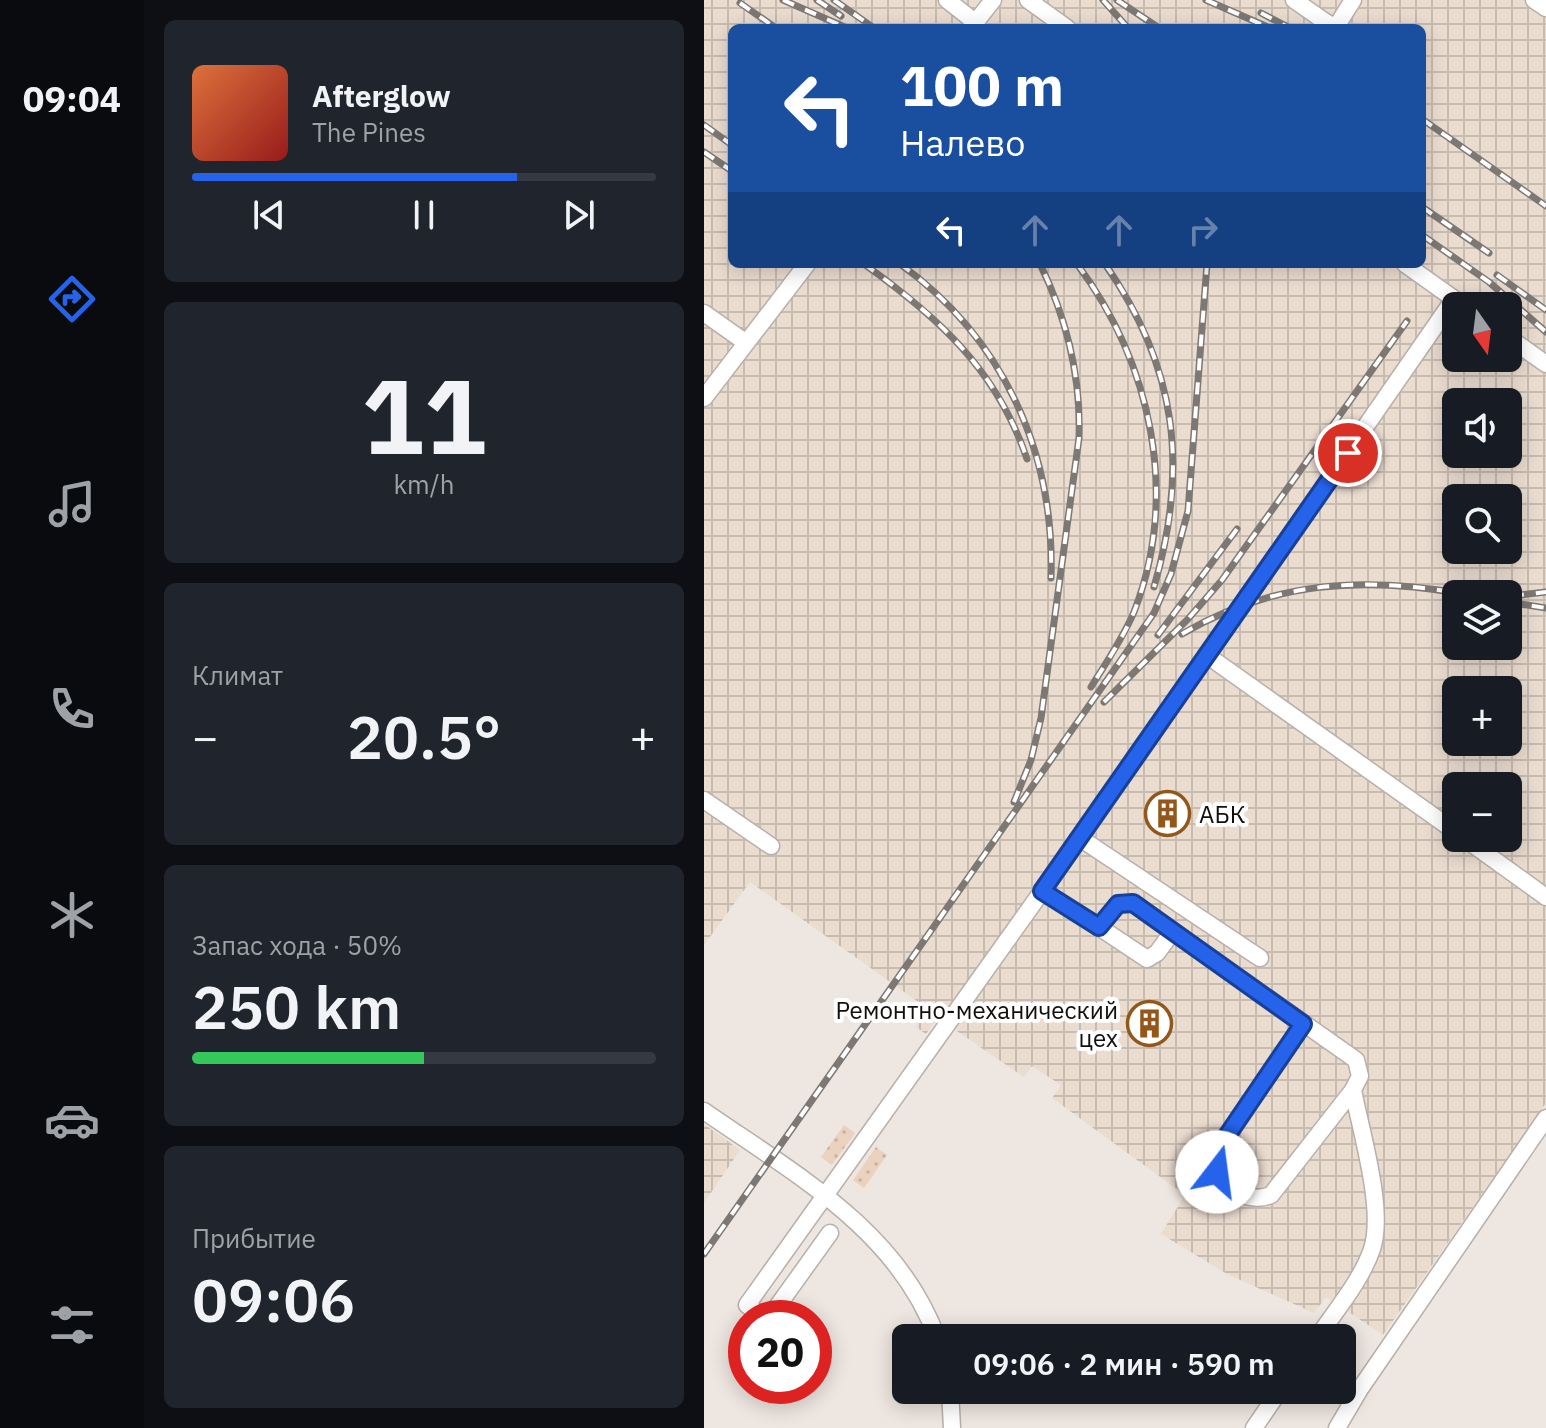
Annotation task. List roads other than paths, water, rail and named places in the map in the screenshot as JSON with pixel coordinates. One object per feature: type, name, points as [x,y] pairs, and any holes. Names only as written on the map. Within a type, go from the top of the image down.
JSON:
[{"type":"street","points":[[947,0],[972,24]]},
{"type":"street","points":[[974,24],[993,0]]},
{"type":"street","points":[[1028,0],[1061,24]]},
{"type":"street","points":[[1294,0],[1325,24]]},
{"type":"street","points":[[1338,24],[1353,0]]},
{"type":"street","points":[[1534,0],[1546,8]]},
{"type":"street","points":[[704,398],[804,268]]},
{"type":"street","points":[[1411,268],[1444,292]]},
{"type":"street","points":[[704,313],[745,342]]},
{"type":"street","points":[[751,1300],[1442,327]]},
{"type":"street","points":[[1522,347],[1546,364]]},
{"type":"street","points":[[1208,656],[1442,822]]},
{"type":"street","points":[[704,800],[771,846]]},
{"type":"street","points":[[1080,838],[1260,958]]},
{"type":"street","points":[[1483,852],[1546,897]]},
{"type":"street","points":[[1042,891],[1147,959],[1154,956],[1173,931]]},
{"type":"street","points":[[1099,927],[1114,907],[1126,902],[1133,903],[1356,1060],[1360,1076],[1353,1090],[1271,1195],[1260,1199],[1248,1198],[1221,1179],[1216,1165],[1220,1146],[1303,1024]]},
{"type":"street","points":[[1326,1324],[1361,1271],[1375,1237],[1375,1208],[1353,1090]]},
{"type":"street","points":[[704,1111],[825,1195],[862,1225],[897,1263],[918,1296],[931,1324]]},
{"type":"street","points":[[1337,1428],[1360,1389],[1546,1118]]},
{"type":"street","points":[[780,1300],[830,1233]]},
{"type":"street","points":[[951,1404],[952,1428]]},
{"type":"street","points":[[1254,1428],[1270,1404]]},
{"type":"railway","points":[[783,0],[838,24]]},
{"type":"railway","points":[[817,0],[841,16]]},
{"type":"railway","points":[[834,0],[868,24]]},
{"type":"railway","points":[[1103,0],[1124,24]]},
{"type":"railway","points":[[1117,0],[1153,24]]},
{"type":"railway","points":[[1206,0],[1261,24]]},
{"type":"railway","points":[[740,3],[770,24]]},
{"type":"railway","points":[[1261,13],[1282,24]]},
{"type":"railway","points":[[1426,122],[1546,206]]},
{"type":"railway","points":[[704,125],[728,142]]},
{"type":"railway","points":[[704,152],[728,168]]},
{"type":"railway","points":[[1426,210],[1489,253]]},
{"type":"railway","points":[[1426,238],[1489,282],[1546,332]]},
{"type":"railway","points":[[869,268],[940,326],[982,372],[999,398],[1027,459]]},
{"type":"railway","points":[[905,268],[968,327],[994,363],[1016,402],[1044,486],[1050,531],[1051,578]]},
{"type":"railway","points":[[1014,802],[1031,760],[1041,718],[1079,438],[1075,371],[1065,327],[1042,268]]},
{"type":"railway","points":[[1080,268],[1103,303],[1124,344],[1140,387],[1156,476],[1155,522],[1148,567],[1130,622],[1091,687]]},
{"type":"railway","points":[[1107,268],[1148,341],[1170,419],[1173,459],[1171,500],[1154,587]]},
{"type":"railway","points":[[704,1254],[1154,613],[1171,574],[1188,511],[1207,268]]},
{"type":"railway","points":[[1497,275],[1546,310]]},
{"type":"railway","points":[[1104,702],[1188,619],[1222,580],[1407,321]]},
{"type":"railway","points":[[1158,635],[1237,529]]},
{"type":"railway","points":[[1182,634],[1250,603],[1319,587],[1390,585],[1442,590]]},
{"type":"railway","points":[[1522,595],[1546,592]]},
{"type":"railway","points":[[1522,604],[1546,608]]},
{"type":"place","name":"АБК","points":[[1168,814]]},
{"type":"place","name":"Ремонтно-механический цех","points":[[1149,1024]]}]
